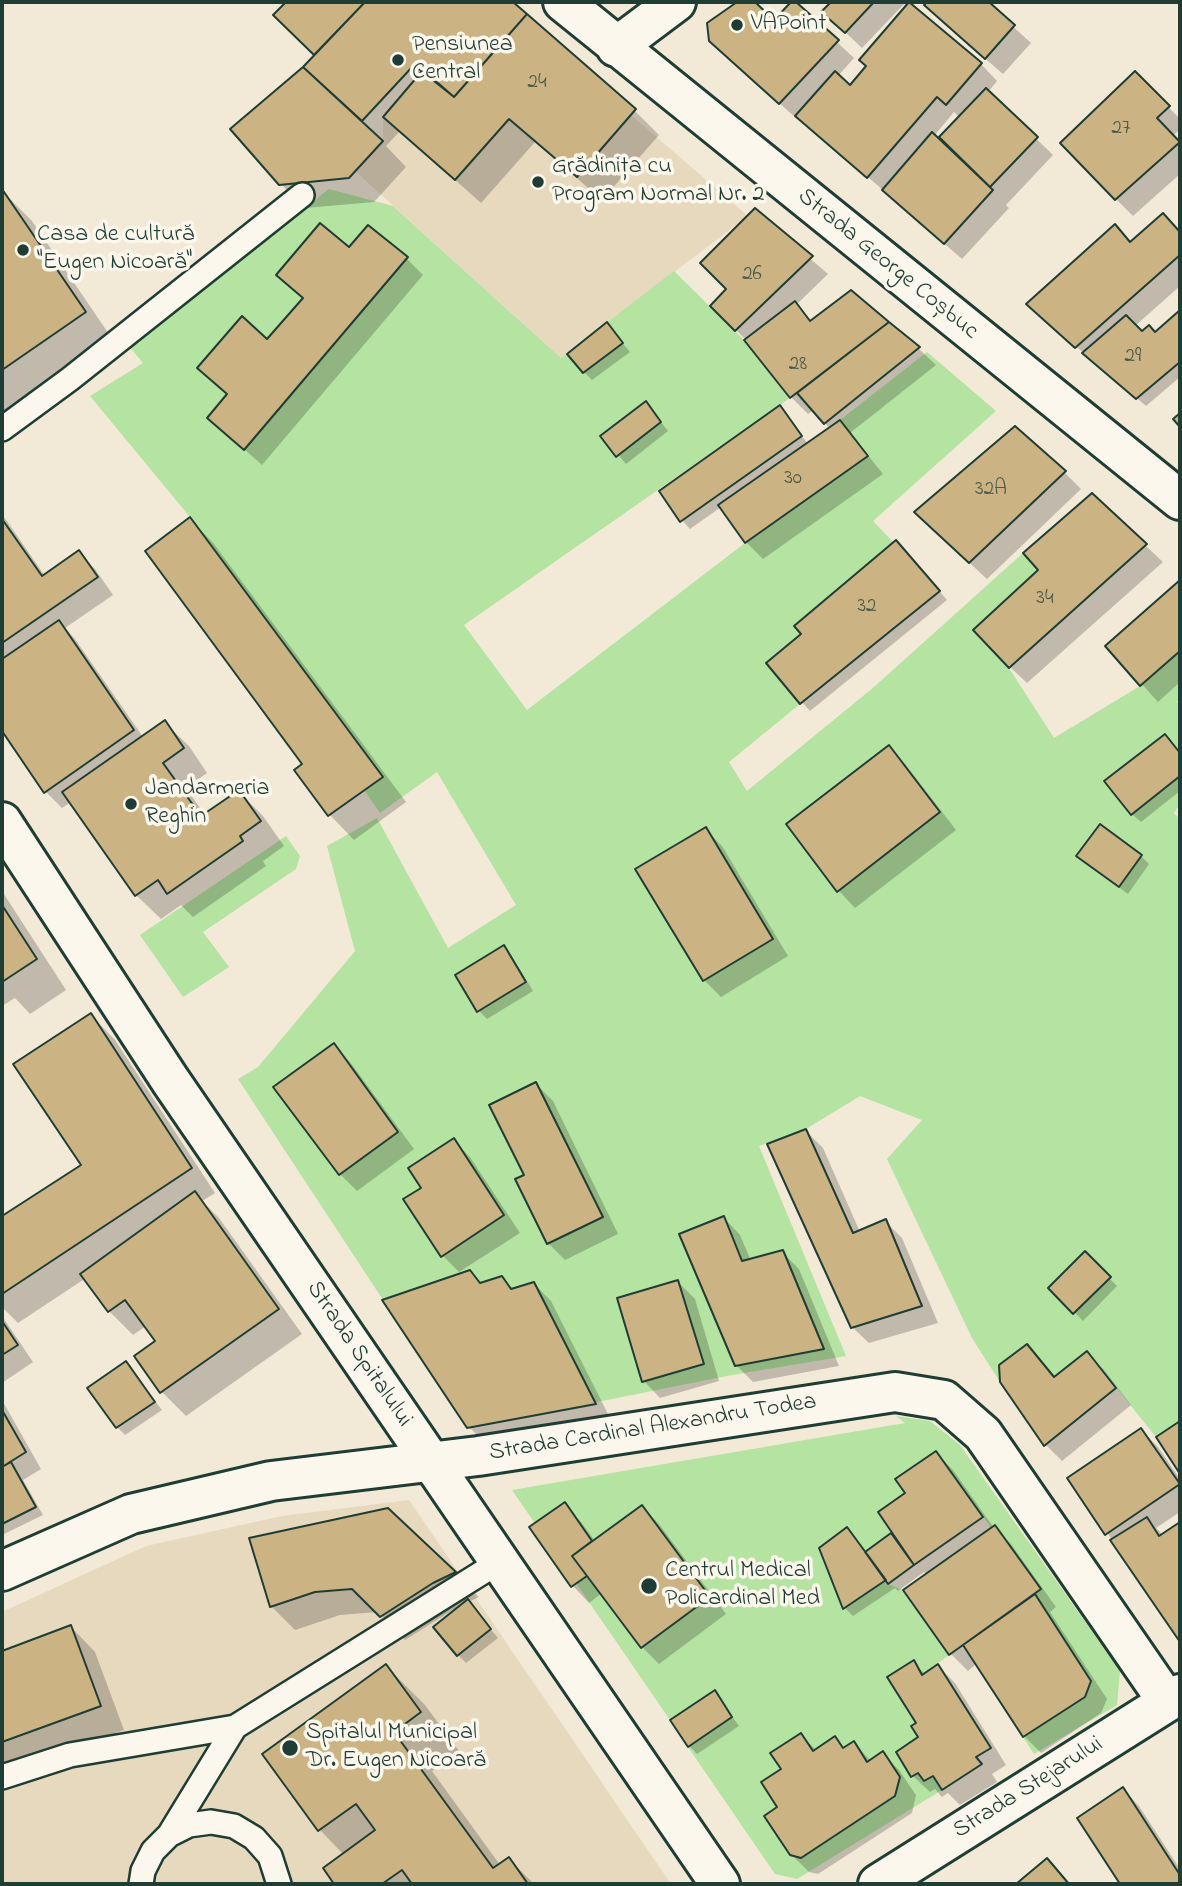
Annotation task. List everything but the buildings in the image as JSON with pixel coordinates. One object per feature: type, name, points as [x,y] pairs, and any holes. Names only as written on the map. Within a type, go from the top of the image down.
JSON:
[{"type":"street","name":"Strada George Coșbuc","points":[[563,2],[1180,500]]},
{"type":"street","points":[[616,47],[676,2]]},
{"type":"street","name":"Strada Spitalului","points":[[2,822],[170,1080],[720,1884]]},
{"type":"street","name":"Strada Cardinal Alexandru Todea","points":[[2,1571],[131,1514],[271,1481],[432,1462],[894,1392],[944,1400],[983,1434],[1173,1698]]},
{"type":"street","name":"Strada Stejarului","points":[[878,1884],[1173,1698]]},
{"type":"lane","points":[[2,429],[70,379],[302,195]]},
{"type":"lane","points":[[2,1777],[70,1755],[235,1727],[499,1562]]},
{"type":"lane","points":[[170,1835],[235,1727]]},
{"type":"lane","points":[[141,1884],[143,1871],[153,1851],[170,1835],[189,1825],[211,1822],[234,1826],[254,1838],[270,1856],[279,1884]]},
{"type":"shaded area","name":"Grădinița cu Program Normal Nr. 2","points":[[527,14],[636,109],[631,115],[748,216],[561,358],[356,172],[383,141],[383,117],[423,70],[454,97]]},
{"type":"shaded area","name":"Spitalul Municipal Dr. Eugen Nicoară","points":[[409,1500],[671,1884],[2,1884],[2,1612],[146,1546],[282,1516]]},
{"type":"green space","points":[[329,189],[393,206],[561,358],[674,271],[744,340],[790,398],[464,625],[527,710],[745,543],[867,456],[840,420],[927,352],[996,411],[873,521],[893,542],[795,626],[801,634],[766,663],[800,704],[729,762],[747,791],[874,687],[1023,553],[1038,570],[973,630],[1009,668],[1054,738],[1140,686],[1180,651],[1180,698],[1177,702],[1180,706],[1180,804],[1174,813],[1180,819],[1180,1421],[1156,1437],[1087,1351],[1054,1377],[1027,1344],[999,1365],[1000,1382],[972,1338],[887,1159],[922,1120],[860,1096],[806,1129],[759,1146],[846,1356],[732,1375],[467,1428],[238,1079],[258,1067],[355,951],[327,846],[377,818],[448,948],[516,905],[437,772],[380,813],[364,790],[382,776],[190,517],[90,396],[143,363],[128,345]]},
{"type":"green space","points":[[286,836],[300,856],[296,869],[203,932],[229,967],[183,997],[140,935]]},
{"type":"green space","points":[[896,1416],[930,1421],[960,1445],[1120,1671],[1117,1705],[1034,1754],[1023,1737],[1085,1697],[1091,1681],[1035,1594],[1041,1589],[995,1525],[991,1528],[936,1451],[895,1479],[905,1493],[878,1512],[891,1533],[865,1552],[847,1528],[819,1548],[843,1608],[886,1580],[888,1584],[903,1590],[949,1655],[922,1675],[913,1660],[887,1677],[916,1723],[911,1726],[918,1737],[896,1752],[918,1773],[933,1776],[942,1790],[797,1879],[775,1874],[688,1747],[732,1717],[715,1691],[670,1720],[512,1490],[905,1423]]},
{"type":"place","name":"VAPoint","points":[[737,25]]},
{"type":"place","name":"Pensiunea Central","points":[[398,60]]},
{"type":"place","name":"Grădinița cu Program Normal Nr. 2","points":[[538,182]]},
{"type":"place","name":"Casa de cultură \"Eugen Nicoară\"","points":[[23,250]]},
{"type":"place","name":"Jandarmeria Reghin","points":[[131,804]]},
{"type":"place","name":"Centrul Medical Policardinal Med","points":[[649,1586]]},
{"type":"place","name":"Spitalul Municipal Dr. Eugen Nicoară","points":[[290,1748]]}]
